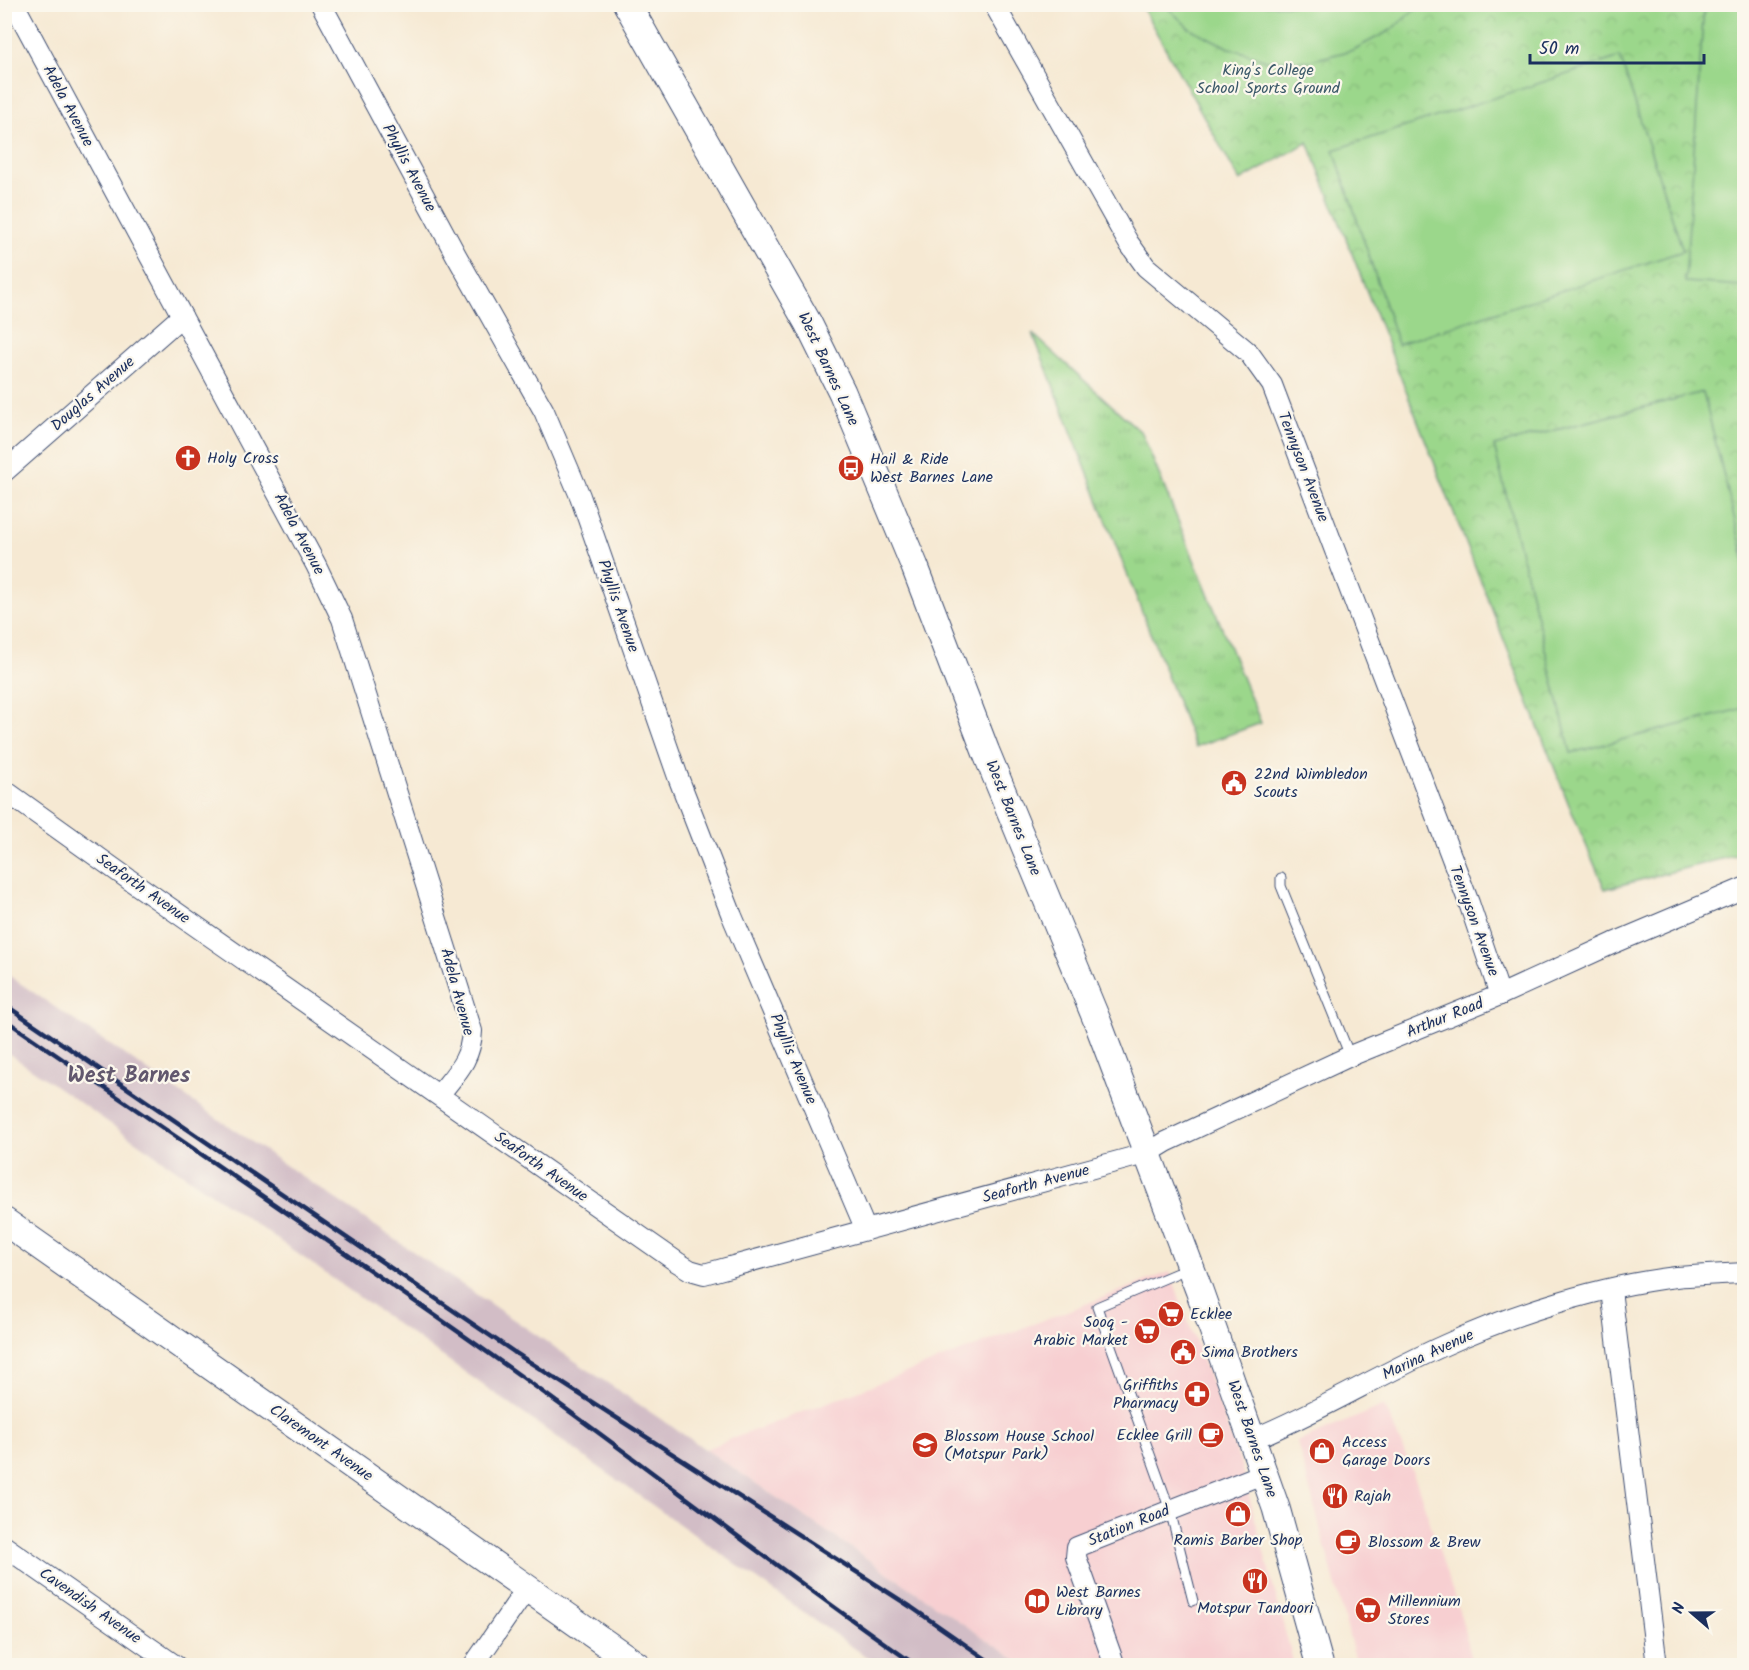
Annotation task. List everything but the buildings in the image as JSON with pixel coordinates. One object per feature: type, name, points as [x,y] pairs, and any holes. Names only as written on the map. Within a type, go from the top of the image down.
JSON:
[{"type":"street","name":"Adela Avenue","points":[[14,4],[316,565],[342,619],[472,1031],[471,1045],[466,1059],[439,1095]]},
{"type":"street","name":"Phyllis Avenue","points":[[321,4],[456,255],[544,411],[580,496],[678,777],[732,916],[866,1230]]},
{"type":"street","name":"West Barnes Lane","points":[[627,4],[808,323],[842,392],[915,567],[986,752],[1098,1023],[1191,1267],[1265,1473],[1320,1665]]},
{"type":"street","name":"Tennyson Avenue","points":[[994,4],[1128,242],[1146,267],[1249,353],[1272,385],[1468,903],[1500,995]]},
{"type":"street","name":"Douglas Avenue","points":[[4,472],[182,316]]},
{"type":"street","name":"Seaforth Avenue","points":[[4,790],[136,885],[690,1270],[704,1274],[719,1272],[1148,1154]]},
{"type":"street","name":"Arthur Road","points":[[1148,1154],[1166,1142],[1350,1056],[1500,995],[1614,943],[1744,888]]},
{"type":"street","name":"Claremont Avenue","points":[[4,1221],[638,1665]]},
{"type":"street","name":"Marina Avenue","points":[[1252,1439],[1286,1425],[1445,1344],[1549,1305],[1677,1277],[1744,1273]]},
{"type":"street","points":[[1611,1290],[1657,1665]]},
{"type":"street","name":"Station Road","points":[[1115,1665],[1076,1557],[1077,1547],[1265,1473]]},
{"type":"street","name":"Cavendish Avenue","points":[[4,1546],[176,1665]]},
{"type":"street","points":[[473,1665],[527,1588]]},
{"type":"lane","points":[[1281,878],[1281,886],[1350,1056]]},
{"type":"lane","points":[[1191,1267],[1096,1307],[1170,1510],[1193,1601]]},
{"type":"shaded area","points":[[5,973],[1024,1665],[878,1665],[260,1227],[5,1051]]},
{"type":"shaded area","points":[[1170,1272],[1240,1462],[1294,1665],[1024,1665],[705,1449]]},
{"type":"shaded area","points":[[1383,1406],[1389,1415],[1418,1486],[1462,1620],[1472,1665],[1357,1665],[1297,1442]]},
{"type":"green space","name":"King's College School Sports Ground","points":[[1141,5],[1744,5],[1744,853],[1605,889],[1569,805],[1308,142],[1240,181]]},
{"type":"green space","points":[[1165,5],[1420,5],[1391,30],[1353,50],[1309,61],[1266,60],[1227,47],[1189,28]]},
{"type":"green space","points":[[1704,5],[1744,5],[1744,286],[1685,282]]},
{"type":"green space","points":[[1620,57],[1683,251],[1398,344],[1334,150]]},
{"type":"green space","points":[[1033,334],[1142,433],[1261,723],[1195,747]]},
{"type":"green space","points":[[1703,392],[1744,557],[1744,708],[1571,753],[1494,446]]},
{"type":"railway","points":[[4,1004],[514,1352],[911,1607],[996,1666]]},
{"type":"railway","points":[[4,1019],[504,1364],[917,1666]]},
{"type":"place","name":"Holy Cross","points":[[188,458]]},
{"type":"place","name":"Hail & Ride West Barnes Lane","points":[[851,468]]},
{"type":"place","name":"22nd Wimbledon Scouts","points":[[1234,783]]},
{"type":"place","name":"Ecklee","points":[[1171,1314]]},
{"type":"place","name":"Sooq - Arabic Market","points":[[1147,1331]]},
{"type":"place","name":"Sima Brothers","points":[[1183,1352]]},
{"type":"place","name":"Griffiths Pharmacy","points":[[1197,1394]]},
{"type":"place","name":"Ecklee Grill","points":[[1211,1435]]},
{"type":"place","name":"Blossom House School (Motspur Park)","points":[[925,1445]]},
{"type":"place","name":"Access Garage Doors","points":[[1322,1451]]},
{"type":"place","name":"Rajah","points":[[1335,1496]]},
{"type":"place","name":"Ramis Barber Shop","points":[[1238,1514]]},
{"type":"place","name":"Blossom & Brew","points":[[1348,1542]]},
{"type":"place","name":"Motspur Tandoori","points":[[1255,1581]]},
{"type":"place","name":"West Barnes Library","points":[[1037,1601]]},
{"type":"place","name":"Millennium Stores","points":[[1368,1610]]},
{"type":"district","name":"West Barnes","points":[[129,1076]]}]
